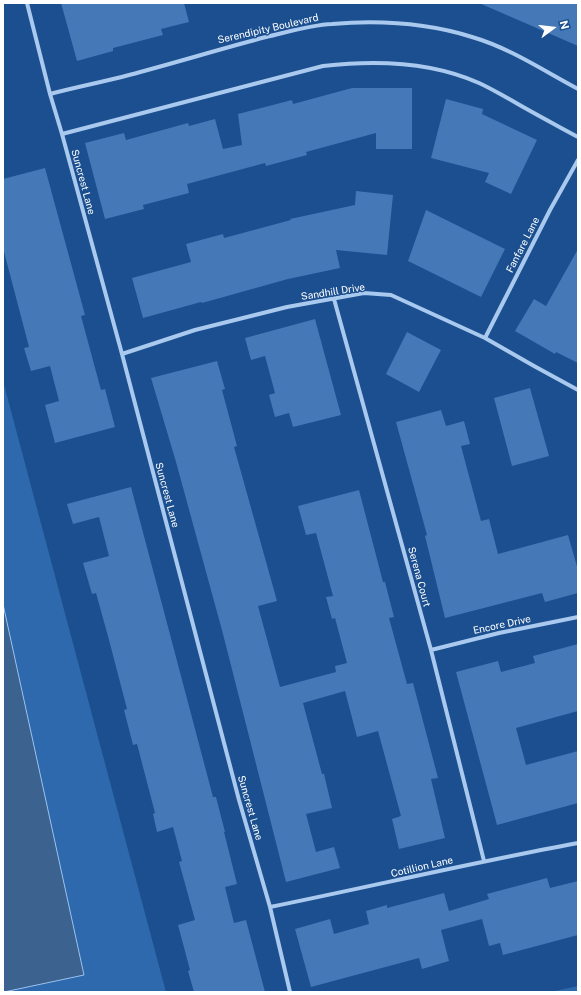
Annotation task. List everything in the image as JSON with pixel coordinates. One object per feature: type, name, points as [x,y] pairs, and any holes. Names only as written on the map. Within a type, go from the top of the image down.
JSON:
[{"type":"street","name":"Suncrest Lane","points":[[27,3],[50,94],[122,354],[239,800],[270,907],[290,992]]},
{"type":"street","name":"Serendipity Boulevard","points":[[50,94],[129,75],[213,50],[298,30],[330,24],[365,22],[400,23],[432,27],[473,37],[513,54],[578,89]]},
{"type":"street","points":[[62,134],[323,66],[388,62],[421,66],[456,74],[479,83],[578,137]]},
{"type":"street","name":"Fanfare Lane","points":[[485,338],[550,210],[578,160]]},
{"type":"street","name":"Sandhill Drive","points":[[122,354],[195,330],[287,307],[364,293],[391,296],[485,338],[578,390]]},
{"type":"street","name":"Serena Court","points":[[334,299],[431,650],[484,861]]},
{"type":"street","name":"Encore Drive","points":[[431,650],[498,633],[578,617]]},
{"type":"street","name":"Cotillion Lane","points":[[270,907],[484,861],[578,843]]},
{"type":"shaded area","points":[[3,381],[166,992],[4,992],[84,975],[3,604]]},
{"type":"shaded area","points":[[3,604],[84,975],[4,992],[3,992]]},
{"type":"shaded area","points":[[578,986],[578,992],[550,992]]},
{"type":"building","points":[[61,3],[184,3],[189,22],[161,29],[163,35],[113,48],[113,51],[77,61]]},
{"type":"building","points":[[479,3],[578,3],[578,46]]},
{"type":"building","points":[[352,88],[412,88],[412,149],[376,149],[376,133],[306,152],[307,155],[266,166],[265,163],[187,184],[189,193],[143,205],[144,209],[105,219],[85,143],[124,133],[126,140],[188,123],[189,126],[215,119],[223,149],[242,145],[238,114],[292,100],[293,104]]},
{"type":"building","points":[[446,99],[483,109],[482,114],[537,140],[511,194],[485,182],[489,173],[431,158]]},
{"type":"building","points":[[45,168],[85,315],[81,316],[101,390],[105,389],[115,427],[55,443],[45,405],[59,401],[50,366],[31,371],[24,348],[29,347],[3,248],[3,179]]},
{"type":"building","points":[[356,191],[393,195],[387,255],[336,250],[340,268],[288,279],[143,318],[132,278],[191,262],[186,244],[223,234],[224,238],[291,220],[290,219],[355,205]]},
{"type":"building","points":[[426,210],[505,249],[481,297],[408,261]]},
{"type":"building","points":[[578,249],[578,363],[556,352],[555,354],[515,331],[534,299],[546,306]]},
{"type":"building","points":[[315,319],[341,415],[293,427],[289,413],[275,417],[269,395],[275,393],[265,356],[251,360],[245,338]]},
{"type":"building","points":[[407,332],[441,350],[419,392],[386,374]]},
{"type":"building","points":[[217,361],[225,389],[222,390],[237,446],[234,447],[277,601],[258,606],[280,687],[336,672],[335,666],[347,663],[335,618],[332,619],[326,597],[333,596],[316,533],[306,535],[298,506],[359,490],[383,582],[385,582],[394,617],[389,618],[407,684],[413,683],[438,778],[431,779],[445,838],[399,849],[392,819],[401,816],[378,731],[357,737],[345,691],[303,703],[322,774],[324,774],[332,808],[306,814],[316,852],[334,847],[340,868],[286,882],[223,634],[176,462],[151,378]]},
{"type":"building","points":[[530,388],[549,456],[512,466],[494,398]]},
{"type":"building","points":[[441,410],[446,426],[464,421],[470,444],[461,446],[481,521],[489,519],[498,554],[568,535],[578,570],[578,593],[545,602],[542,593],[445,618],[425,536],[427,535],[396,422]]},
{"type":"building","points":[[131,487],[213,797],[216,797],[225,832],[237,884],[225,887],[234,923],[246,920],[265,992],[194,992],[188,971],[190,970],[178,925],[195,920],[179,862],[182,861],[173,827],[157,832],[153,814],[155,813],[137,744],[133,745],[124,710],[127,709],[109,640],[96,593],[92,594],[83,563],[109,556],[99,517],[73,524],[67,504]]},
{"type":"building","points":[[578,644],[578,711],[516,728],[526,765],[578,751],[578,803],[497,825],[456,672],[498,661],[501,672],[535,663],[533,656]]},
{"type":"building","points":[[547,878],[550,888],[578,881],[578,935],[503,955],[500,943],[489,946],[482,919],[441,930],[449,961],[422,969],[419,958],[311,987],[295,929],[330,919],[334,934],[369,924],[366,911],[387,905],[387,908],[444,893],[449,911],[489,899],[487,894]]}]
